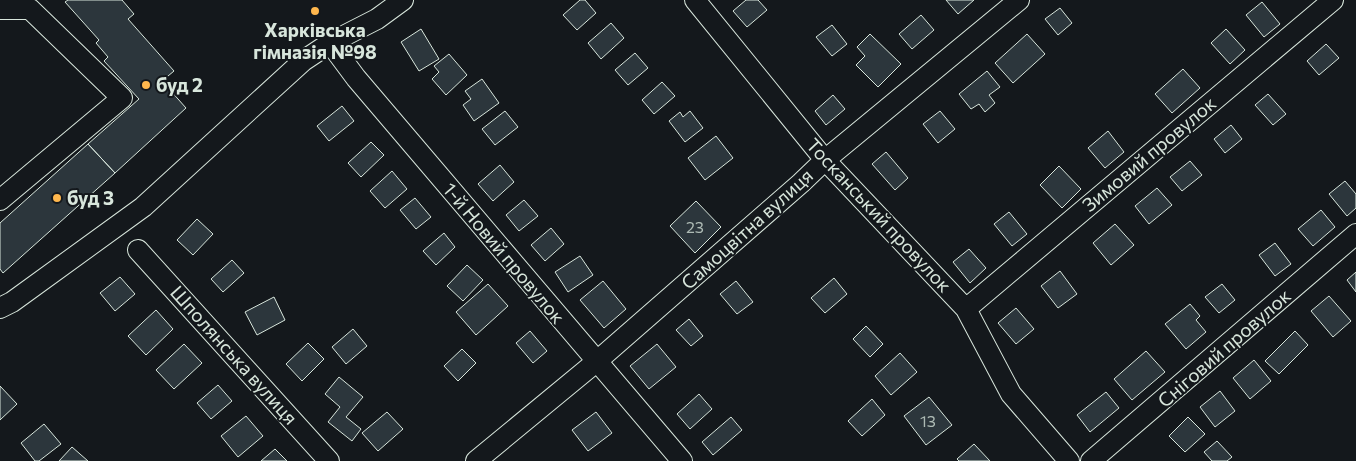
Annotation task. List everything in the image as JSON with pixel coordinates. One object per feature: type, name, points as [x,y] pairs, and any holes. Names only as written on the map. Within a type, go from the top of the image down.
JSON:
[{"type":"street","points":[[0,308],[12,302],[142,207],[303,61],[330,43],[377,19],[403,0]]},
{"type":"street","name":"Самоцвітна вулиця","points":[[476,461],[596,362],[825,160],[1019,0]]},
{"type":"street","name":"Зимовий провулок","points":[[966,309],[1333,0]]},
{"type":"street","name":"Тосканський провулок","points":[[706,4],[825,160],[966,309],[1011,394],[1069,461]]},
{"type":"street","points":[[0,9],[30,8],[122,98],[0,200]]},
{"type":"street","name":"1-й Новий провулок","points":[[330,43],[362,85],[682,461]]},
{"type":"street","name":"Сніговий провулок","points":[[1091,461],[1356,234]]},
{"type":"street","name":"Шполянська вулиця","points":[[138,250],[329,461]]},
{"type":"building","name":"буд 2","points":[[68,0],[122,0],[134,14],[128,19],[174,71],[162,81],[186,108],[115,173],[88,144],[139,99],[104,61],[108,57],[96,43],[99,40],[65,2]]},
{"type":"building","points":[[580,0],[585,0],[596,13],[577,30],[563,15]]},
{"type":"building","points":[[746,0],[758,0],[767,10],[747,27],[733,11]]},
{"type":"building","points":[[946,0],[974,0],[958,14]]},
{"type":"building","points":[[1262,2],[1280,24],[1264,37],[1246,15]]},
{"type":"building","points":[[1060,8],[1072,23],[1058,35],[1045,19]]},
{"type":"building","points":[[921,15],[934,30],[912,49],[899,34]]},
{"type":"building","points":[[611,23],[624,38],[601,59],[588,43]]},
{"type":"building","points":[[832,25],[847,44],[832,56],[816,37]]},
{"type":"building","points":[[421,29],[439,59],[419,71],[401,42]]},
{"type":"building","points":[[1226,29],[1245,50],[1230,64],[1211,43]]},
{"type":"building","points":[[870,34],[901,64],[878,87],[856,65],[865,56],[857,47]]},
{"type":"building","points":[[1027,34],[1045,54],[1013,83],[995,63]]},
{"type":"building","points":[[1326,44],[1339,58],[1319,75],[1307,61]]},
{"type":"building","points":[[635,53],[648,68],[628,85],[615,70]]},
{"type":"building","points":[[449,54],[467,75],[446,95],[432,79],[439,72],[434,66]]},
{"type":"building","points":[[1183,69],[1200,88],[1172,113],[1155,94]]},
{"type":"building","points":[[987,71],[1000,87],[989,95],[995,103],[985,112],[979,104],[971,109],[959,94]]},
{"type":"building","points":[[482,79],[499,103],[474,121],[463,105],[471,99],[465,91]]},
{"type":"building","points":[[662,82],[675,96],[654,114],[642,100]]},
{"type":"building","points":[[1268,94],[1286,114],[1273,125],[1255,105]]},
{"type":"building","points":[[833,95],[845,109],[826,125],[815,111]]},
{"type":"building","points":[[342,106],[354,121],[329,141],[317,126]]},
{"type":"building","points":[[505,111],[518,127],[495,145],[482,129]]},
{"type":"building","points":[[690,111],[703,128],[685,142],[669,121],[680,112],[683,117]]},
{"type":"building","points":[[940,111],[955,129],[938,143],[923,124]]},
{"type":"building","points":[[1231,125],[1242,139],[1225,153],[1214,139]]},
{"type":"building","points":[[1108,131],[1124,152],[1105,168],[1088,148]]},
{"type":"building","points":[[716,136],[733,158],[705,180],[688,158]]},
{"type":"building","points":[[371,142],[384,155],[361,177],[348,163]]},
{"type":"building","name":"буд 3","points":[[88,144],[115,173],[3,273],[0,269],[0,223]]},
{"type":"building","points":[[886,152],[908,178],[895,190],[872,164]]},
{"type":"building","points":[[1190,161],[1202,175],[1182,191],[1170,177]]},
{"type":"building","points":[[500,165],[514,182],[493,201],[478,184]]},
{"type":"building","points":[[1059,166],[1081,189],[1062,208],[1040,185]]},
{"type":"building","points":[[392,171],[407,189],[385,208],[370,191]]},
{"type":"building","points":[[1345,181],[1356,194],[1356,208],[1347,216],[1329,194]]},
{"type":"building","points":[[1157,188],[1172,205],[1149,224],[1135,206]]},
{"type":"building","points":[[415,198],[431,217],[416,229],[400,210]]},
{"type":"building","points":[[524,200],[538,216],[519,231],[506,215]]},
{"type":"building","points":[[696,201],[721,227],[695,253],[670,226]]},
{"type":"building","points":[[1321,210],[1335,227],[1313,246],[1298,229]]},
{"type":"building","points":[[1009,212],[1027,234],[1012,246],[994,224]]},
{"type":"building","points":[[197,219],[213,234],[193,255],[177,240]]},
{"type":"building","points":[[1115,224],[1134,245],[1111,265],[1093,243]]},
{"type":"building","points":[[551,228],[564,244],[545,261],[531,245]]},
{"type":"building","points":[[444,233],[455,247],[436,265],[423,251]]},
{"type":"building","points":[[1275,243],[1291,264],[1275,276],[1259,255]]},
{"type":"building","points":[[969,249],[986,268],[970,283],[953,262]]},
{"type":"building","points":[[580,256],[593,275],[568,292],[555,272]]},
{"type":"building","points":[[232,260],[244,273],[223,292],[211,279]]},
{"type":"building","points":[[467,265],[483,280],[463,301],[447,286]]},
{"type":"building","points":[[1060,271],[1077,294],[1058,308],[1041,286]]},
{"type":"building","points":[[1356,272],[1356,292],[1347,280]]},
{"type":"building","points":[[120,277],[135,294],[115,311],[100,293]]},
{"type":"building","points":[[834,278],[847,294],[825,313],[811,298]]},
{"type":"building","points":[[603,281],[626,309],[604,328],[580,300]]},
{"type":"building","points":[[736,281],[753,302],[737,314],[720,294]]},
{"type":"building","points":[[488,284],[508,306],[476,335],[456,312]]},
{"type":"building","points":[[1222,284],[1235,300],[1219,313],[1205,297]]},
{"type":"building","points":[[1329,296],[1351,321],[1333,337],[1311,311]]},
{"type":"building","points":[[274,297],[285,320],[257,335],[245,312]]},
{"type":"building","points":[[1190,304],[1200,316],[1196,320],[1206,332],[1186,349],[1165,324]]},
{"type":"building","points":[[1016,308],[1034,329],[1016,344],[998,323]]},
{"type":"building","points":[[156,310],[173,329],[146,355],[128,336]]},
{"type":"building","points":[[689,319],[703,336],[691,346],[676,330]]},
{"type":"building","points":[[866,326],[883,344],[870,357],[853,339]]},
{"type":"building","points":[[353,329],[367,346],[346,364],[332,347]]},
{"type":"building","points":[[530,331],[547,351],[533,363],[516,343]]},
{"type":"building","points":[[1295,331],[1308,345],[1279,374],[1265,361]]},
{"type":"building","points":[[308,343],[324,359],[302,381],[286,364]]},
{"type":"building","points":[[184,344],[202,363],[174,389],[156,370]]},
{"type":"building","points":[[657,344],[676,367],[649,389],[630,366]]},
{"type":"building","points":[[462,349],[476,363],[458,381],[444,366]]},
{"type":"building","points":[[1146,351],[1165,372],[1132,400],[1114,379]]},
{"type":"building","points":[[900,353],[917,372],[891,395],[875,376]]},
{"type":"building","points":[[1254,360],[1271,381],[1250,399],[1233,378]]},
{"type":"building","points":[[339,377],[363,397],[346,417],[361,429],[352,441],[328,422],[340,407],[325,394]]},
{"type":"building","points":[[218,385],[232,401],[211,419],[197,403]]},
{"type":"building","points":[[0,386],[17,404],[0,420]]},
{"type":"building","points":[[1220,391],[1235,411],[1215,427],[1200,407]]},
{"type":"building","points":[[1106,392],[1119,408],[1090,432],[1077,415]]},
{"type":"building","points":[[699,394],[712,409],[690,429],[677,414]]},
{"type":"building","points":[[929,397],[952,425],[926,445],[904,416]]},
{"type":"building","points":[[872,399],[885,415],[862,436],[848,421]]},
{"type":"building","points":[[387,412],[403,429],[378,451],[362,433]]},
{"type":"building","points":[[596,412],[612,433],[588,451],[572,430]]},
{"type":"building","points":[[246,416],[263,436],[238,457],[221,436]]},
{"type":"building","points":[[731,417],[742,430],[713,455],[702,442]]},
{"type":"building","points":[[1188,417],[1205,434],[1185,452],[1169,436]]},
{"type":"building","points":[[44,424],[61,444],[39,461],[35,461],[21,443]]},
{"type":"building","points":[[1217,441],[1232,457],[1227,461],[1212,461],[1204,452]]},
{"type":"building","points":[[974,444],[990,461],[959,461],[957,459]]},
{"type":"building","points":[[72,447],[88,461],[59,461]]},
{"type":"building","points":[[275,449],[287,461],[261,461]]},
{"type":"place","name":"Харківська гімназія №98","points":[[315,11]]},
{"type":"place","name":"буд 2","points":[[146,85]]},
{"type":"place","name":"буд 3","points":[[57,198]]}]
